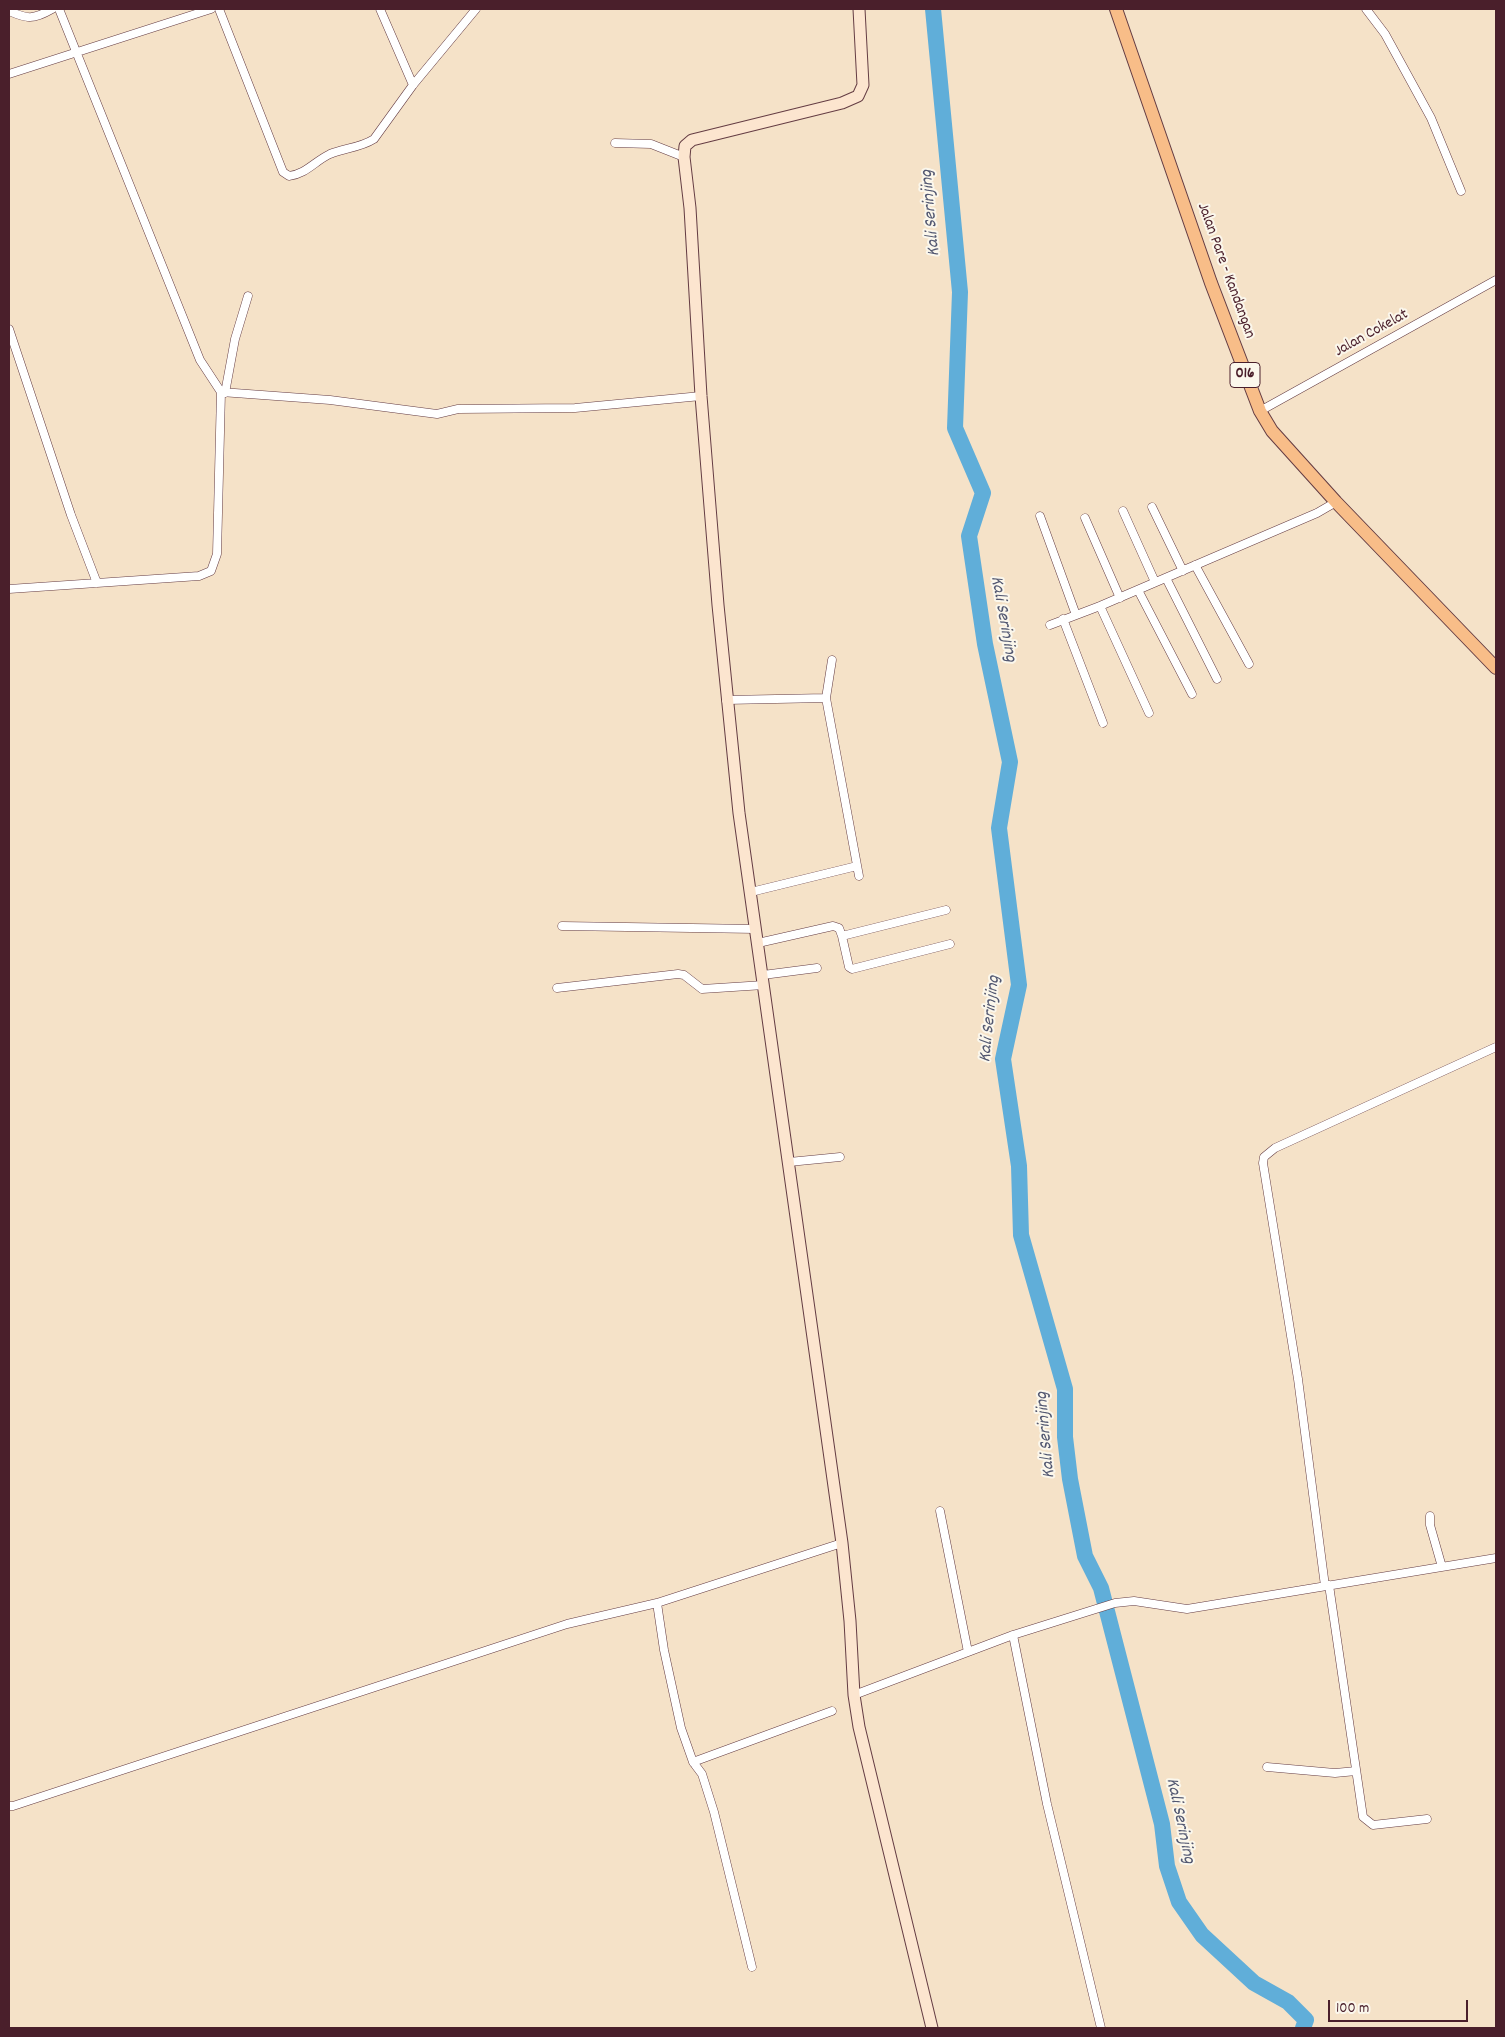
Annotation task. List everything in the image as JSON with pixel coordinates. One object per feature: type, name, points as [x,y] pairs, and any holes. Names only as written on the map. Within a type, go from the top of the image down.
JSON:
[{"type":"main road","name":"Jalan Pare - Kandangan","points":[[1116,9],[1209,276],[1260,411],[1272,430],[1336,502],[1496,668]]},
{"type":"street","points":[[9,11],[24,18],[40,15],[52,9]]},
{"type":"street","points":[[59,9],[200,360],[223,392],[340,401],[437,414],[458,409],[575,408],[701,396]]},
{"type":"street","points":[[9,74],[210,9]]},
{"type":"street","points":[[219,9],[285,176],[293,176],[311,168],[331,153],[364,145],[374,140],[413,84],[476,9]]},
{"type":"street","points":[[380,9],[413,84]]},
{"type":"street","points":[[859,9],[863,85],[858,96],[842,102],[692,140],[685,146],[684,157],[690,208],[701,396],[726,700],[827,1450],[842,1543],[850,1621],[854,1695],[879,1815],[932,2028]]},
{"type":"street","points":[[1366,9],[1386,34],[1431,118],[1461,191]]},
{"type":"street","points":[[615,143],[651,144],[684,157]]},
{"type":"street","name":"Jalan Cokelat","points":[[1260,411],[1496,280]]},
{"type":"street","points":[[9,589],[199,576],[214,568],[218,543],[223,392],[235,339],[248,296]]},
{"type":"street","points":[[9,329],[71,516],[97,583]]},
{"type":"street","points":[[1050,625],[1183,571],[1317,513],[1336,502]]},
{"type":"street","points":[[1152,507],[1183,571]]},
{"type":"street","points":[[1123,510],[1155,582]]},
{"type":"street","points":[[1040,516],[1076,615]]},
{"type":"street","points":[[1085,518],[1120,598]]},
{"type":"street","points":[[1195,565],[1249,664]]},
{"type":"street","points":[[1166,578],[1217,679]]},
{"type":"street","points":[[1138,590],[1192,694]]},
{"type":"street","points":[[1100,606],[1149,713]]},
{"type":"street","points":[[1063,619],[1103,723]]},
{"type":"street","points":[[832,660],[826,698],[859,876]]},
{"type":"street","points":[[726,700],[826,698]]},
{"type":"street","points":[[751,892],[857,866]]},
{"type":"street","points":[[842,936],[946,910]]},
{"type":"street","points":[[562,926],[756,929]]},
{"type":"street","points":[[758,943],[833,926],[839,928],[849,967],[852,969],[950,944]]},
{"type":"street","points":[[557,988],[678,974],[684,975],[702,989],[763,980],[817,968]]},
{"type":"street","points":[[1428,1819],[1373,1825],[1369,1823],[1362,1813],[1288,1314],[1263,1163],[1264,1157],[1274,1148],[1496,1047]]},
{"type":"street","points":[[789,1162],[840,1157]]},
{"type":"street","points":[[940,1511],[968,1652]]},
{"type":"street","points":[[1430,1516],[1430,1525],[1442,1567]]},
{"type":"street","points":[[9,1806],[567,1624],[657,1603],[842,1543]]},
{"type":"street","points":[[854,1695],[1013,1635],[1115,1603],[1134,1601],[1187,1609],[1496,1558]]},
{"type":"street","points":[[657,1603],[664,1650],[681,1728],[693,1762],[702,1774],[714,1812],[752,1967]]},
{"type":"street","points":[[1013,1635],[1048,1804],[1101,2028]]},
{"type":"street","points":[[693,1762],[832,1711]]},
{"type":"street","points":[[1267,1767],[1335,1772],[1356,1771]]},
{"type":"waterway","name":"Kali Serinjing","points":[[933,9],[960,292],[955,428],[983,493],[969,536],[985,644],[1010,762],[999,828],[1019,985],[1003,1059],[1019,1166],[1021,1235],[1065,1389],[1065,1437],[1070,1479],[1085,1556],[1101,1588],[1162,1824],[1167,1866],[1179,1902],[1202,1935],[1254,1983],[1288,2002],[1306,2020],[1303,2028]]}]
